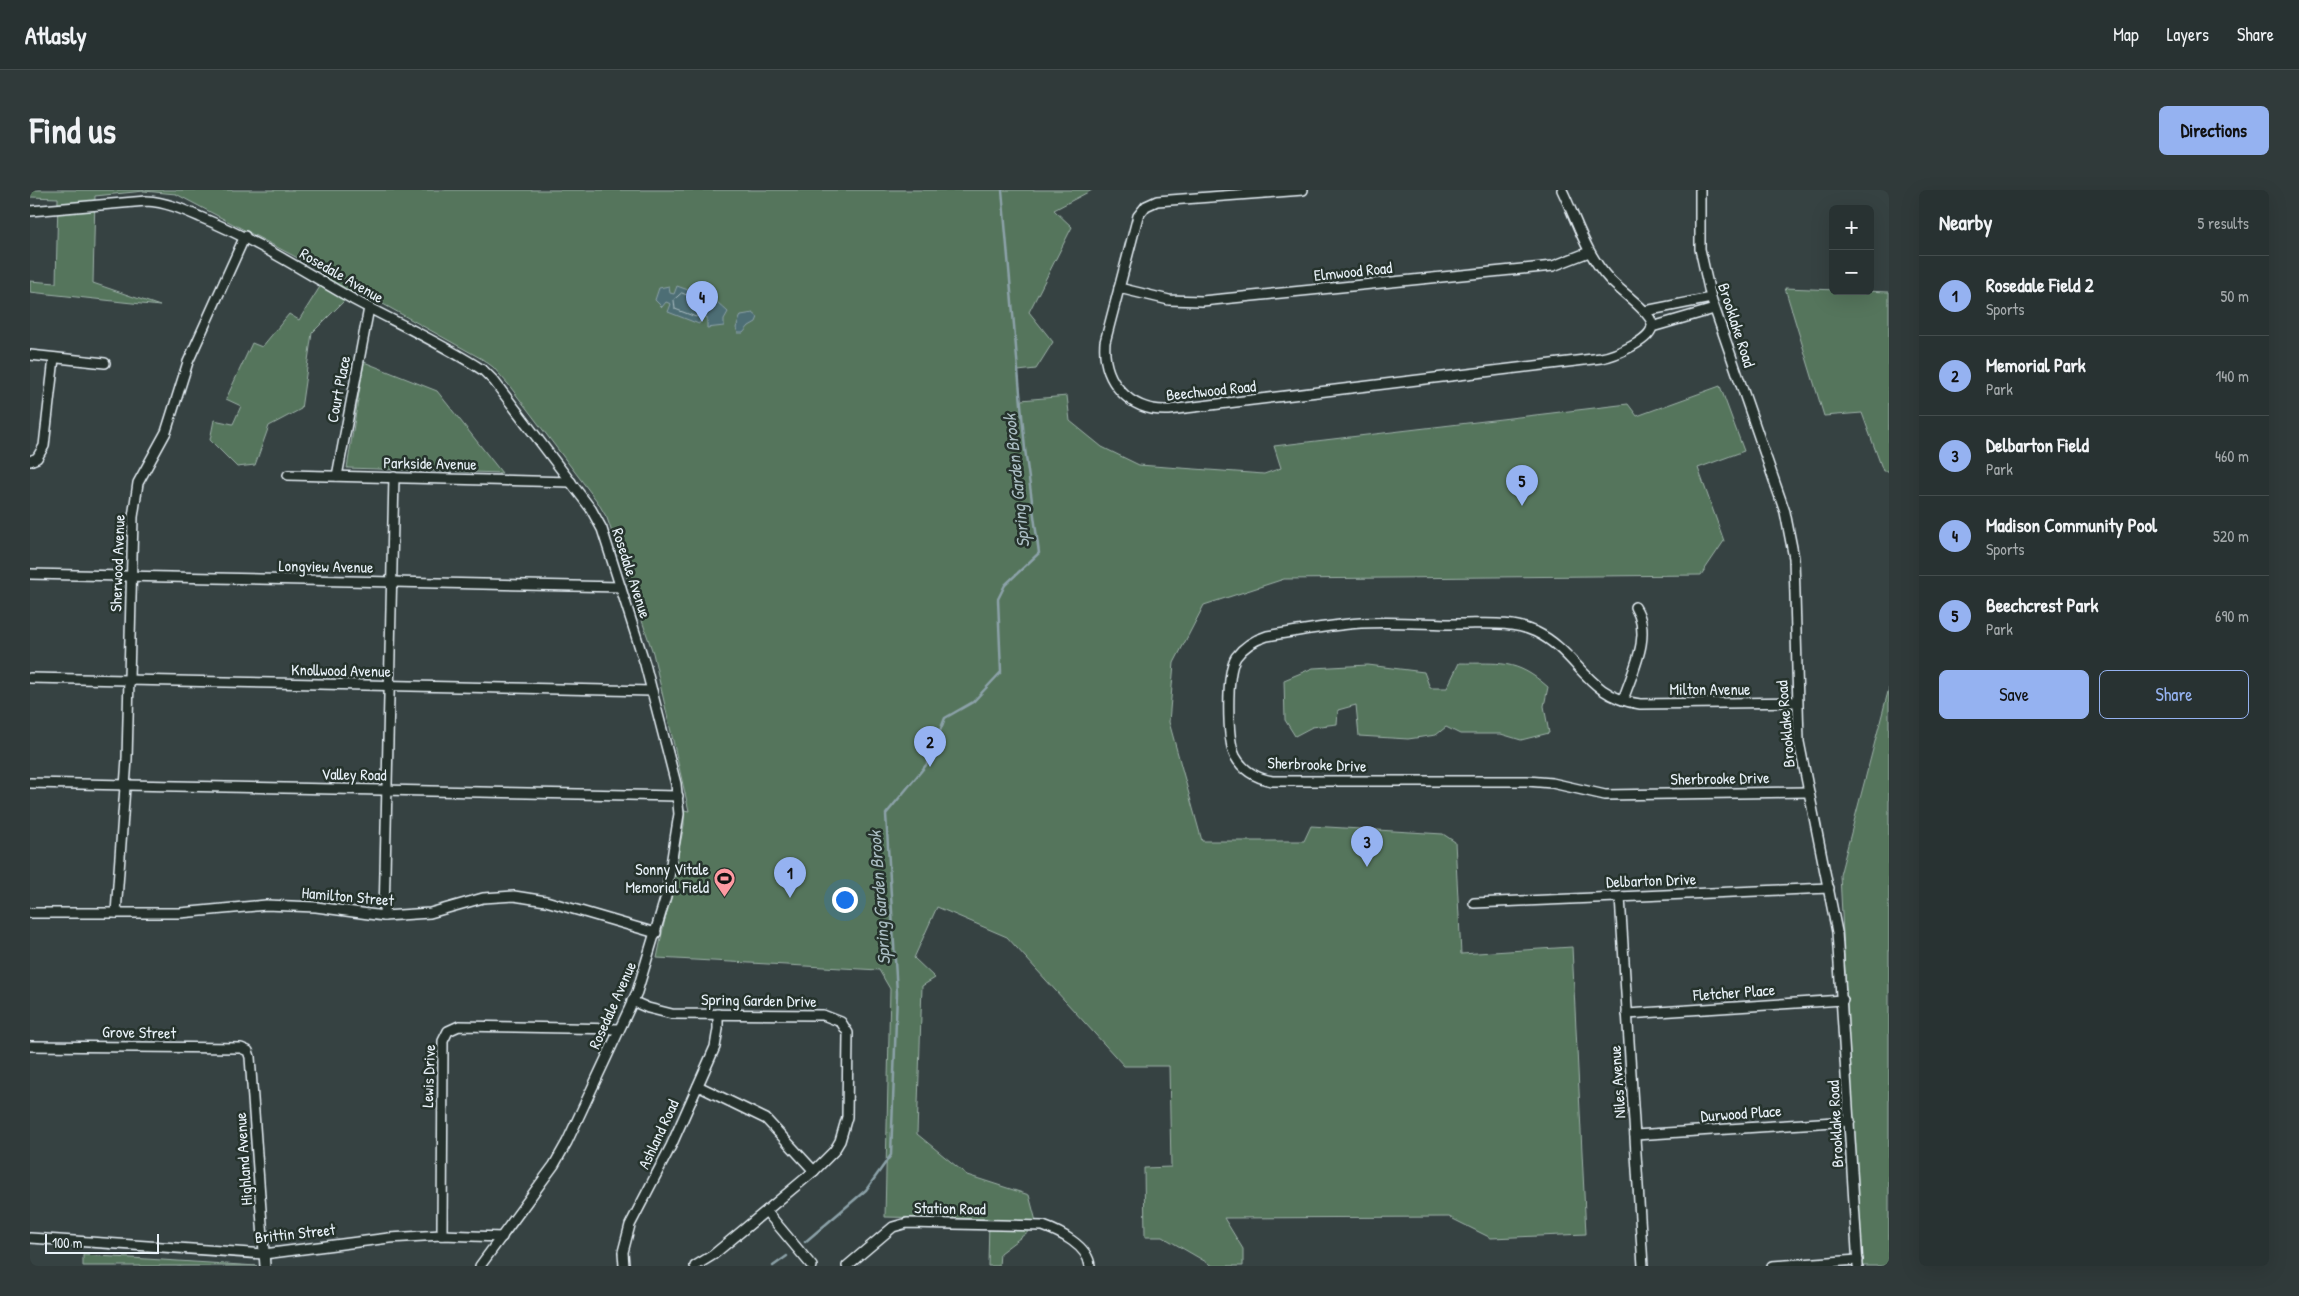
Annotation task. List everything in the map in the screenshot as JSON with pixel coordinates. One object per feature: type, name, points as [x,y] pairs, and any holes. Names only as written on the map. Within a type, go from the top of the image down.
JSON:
[{"type":"street","name":"Beechwood Road","points":[[1303,190],[1151,203],[1141,211],[1138,216],[1105,342],[1108,373],[1118,389],[1132,402],[1162,411],[1611,357],[1628,349],[1652,327],[1714,309]]},
{"type":"street","points":[[1562,190],[1589,252],[1610,280],[1645,311],[1651,320],[1652,327]]},
{"type":"street","name":"Brooklake Road","points":[[1700,190],[1700,249],[1711,298],[1790,532],[1794,567],[1798,742],[1837,932],[1843,1000],[1858,1263]]},
{"type":"street","name":"Rosedale Avenue","points":[[30,211],[146,201],[158,202],[172,205],[245,236],[369,308],[484,371],[494,381],[592,509],[602,528],[622,587],[652,691],[678,796],[679,825],[670,878],[644,974],[567,1142],[554,1165],[502,1237],[486,1264]]},
{"type":"street","name":"Sherwood Avenue","points":[[116,913],[126,784],[133,517],[138,483],[166,432],[188,362],[245,236]]},
{"type":"street","name":"Elmwood Road","points":[[1119,288],[1169,300],[1202,301],[1553,266],[1589,252]]},
{"type":"street","points":[[1645,311],[1711,298]]},
{"type":"street","name":"Court Place","points":[[337,476],[369,308]]},
{"type":"street","points":[[30,355],[105,364]]},
{"type":"street","points":[[30,461],[36,458],[44,446],[54,358]]},
{"type":"street","name":"Parkside Avenue","points":[[288,475],[571,482]]},
{"type":"street","points":[[384,916],[394,478]]},
{"type":"street","name":"Longview Avenue","points":[[30,574],[622,587]]},
{"type":"street","points":[[1623,700],[1642,642],[1642,622],[1634,607]]},
{"type":"street","name":"Sherbrooke Drive","points":[[1623,700],[1596,687],[1563,651],[1546,638],[1534,631],[1508,625],[1361,623],[1267,636],[1257,639],[1241,650],[1235,659],[1229,678],[1231,737],[1235,756],[1247,770],[1262,779],[1272,781],[1527,781],[1605,795],[1808,792]]},
{"type":"street","name":"Knollwood Avenue","points":[[30,678],[652,691]]},
{"type":"street","name":"Milton Avenue","points":[[1623,700],[1640,704],[1796,702]]},
{"type":"street","name":"Valley Road","points":[[30,783],[678,796]]},
{"type":"street","name":"Delbarton Drive","points":[[1474,903],[1829,888]]},
{"type":"street","name":"Hamilton Street","points":[[30,913],[180,913],[238,906],[291,906],[384,916],[430,913],[484,898],[514,896],[546,901],[656,933]]},
{"type":"street","name":"Niles Avenue","points":[[1620,897],[1643,1266]]},
{"type":"street","name":"Fletcher Place","points":[[1627,1014],[1843,1000]]},
{"type":"street","name":"Spring Garden Drive","points":[[632,1001],[648,1008],[672,1014],[823,1015],[835,1018],[845,1027],[850,1040],[847,1118],[834,1151],[814,1171],[713,1255],[695,1266]]},
{"type":"street","name":"Ashland Road","points":[[624,1266],[623,1252],[630,1225],[671,1146],[698,1086],[717,1039],[718,1014]]},
{"type":"street","name":"Lewis Drive","points":[[442,1235],[443,1041],[448,1031],[459,1026],[619,1029]]},
{"type":"street","name":"Grove Street","points":[[30,1046],[241,1048],[248,1051]]},
{"type":"street","name":"Highland Avenue","points":[[248,1051],[250,1057],[265,1266]]},
{"type":"street","points":[[698,1086],[766,1119],[814,1171]]},
{"type":"street","name":"Durwood Place","points":[[1635,1135],[1850,1121]]},
{"type":"street","points":[[766,1211],[812,1266]]},
{"type":"street","name":"Station Road","points":[[847,1266],[893,1227],[907,1222],[1034,1225],[1052,1229],[1083,1250],[1087,1255],[1090,1266]]},
{"type":"street","name":"Brittin Street","points":[[30,1238],[264,1254],[389,1238],[442,1235],[502,1237]]},
{"type":"street","points":[[1772,1266],[1858,1263]]},
{"type":"green space","points":[[30,190],[1092,190],[1054,210],[1072,227],[1029,312],[1053,342],[1036,369],[1018,371],[1021,400],[1067,396],[1070,421],[1102,447],[1139,465],[1264,474],[1281,468],[1274,446],[1628,404],[1637,416],[1720,386],[1744,451],[1698,468],[1724,541],[1701,575],[1284,579],[1204,605],[1174,663],[1169,722],[1202,841],[1304,841],[1311,826],[1443,834],[1455,842],[1461,954],[1572,947],[1586,1234],[1491,1238],[1449,1217],[1224,1218],[1243,1249],[1243,1266],[1213,1266],[1163,1237],[1145,1237],[1144,1168],[1171,1167],[1169,1066],[1124,1066],[1007,937],[937,907],[914,958],[935,978],[922,986],[917,1134],[967,1175],[1029,1195],[1037,1225],[1000,1253],[999,1266],[988,1266],[989,1219],[885,1217],[890,989],[879,970],[657,958],[684,825],[684,810],[689,811],[653,653],[607,518],[597,501],[508,384],[493,367],[482,359],[356,289],[312,333],[301,409],[269,426],[255,465],[237,467],[210,440],[214,420],[233,424],[241,406],[226,399],[252,343],[262,347],[289,314],[299,320],[328,274],[176,194],[144,191],[95,196],[93,283],[160,306],[30,292],[30,281],[56,283],[58,198],[30,197]]},
{"type":"green space","points":[[1785,288],[1829,290],[1829,295],[1874,295],[1874,291],[1889,292],[1889,471],[1883,471],[1862,413],[1824,416]]},
{"type":"green space","points":[[364,362],[437,391],[502,473],[347,468]]},
{"type":"green space","points":[[1459,663],[1506,664],[1526,671],[1548,687],[1544,706],[1549,733],[1521,740],[1501,734],[1460,734],[1446,727],[1436,735],[1408,739],[1359,736],[1356,705],[1338,710],[1337,724],[1312,727],[1295,736],[1285,720],[1284,680],[1313,668],[1368,665],[1424,672],[1430,688],[1447,688]]},
{"type":"green space","points":[[1889,688],[1889,1266],[1860,1266],[1840,875]]},
{"type":"green space","points":[[83,1255],[257,1266],[83,1266]]},
{"type":"water","points":[[669,286],[670,293],[674,294],[677,286],[708,297],[706,306],[710,308],[716,301],[728,312],[724,319],[724,326],[707,328],[707,317],[702,316],[699,324],[668,312],[671,304],[666,302],[662,307],[655,300],[659,288]]},
{"type":"water","points":[[753,313],[758,317],[756,322],[743,333],[738,333],[736,328],[741,315]]},
{"type":"waterway","name":"Spring Garden Brook","points":[[805,1242],[866,1190],[891,1155],[897,993],[886,814],[927,764],[945,718],[973,702],[1001,672],[998,599],[1005,585],[1039,553],[1025,449],[1002,190]]},
{"type":"waterway","name":"Spring Garden Brook","points":[[773,1266],[787,1256]]},
{"type":"place","name":"Madison Community Pool","points":[[702,322]]},
{"type":"place","name":"Beechcrest Park","points":[[1522,506]]},
{"type":"place","name":"Memorial Park","points":[[930,767]]},
{"type":"place","name":"Delbarton Field","points":[[1367,867]]},
{"type":"place","name":"Sonny Vitale Memorial Field","points":[[725,897]]},
{"type":"place","name":"Rosedale Field 2","points":[[790,898]]}]
